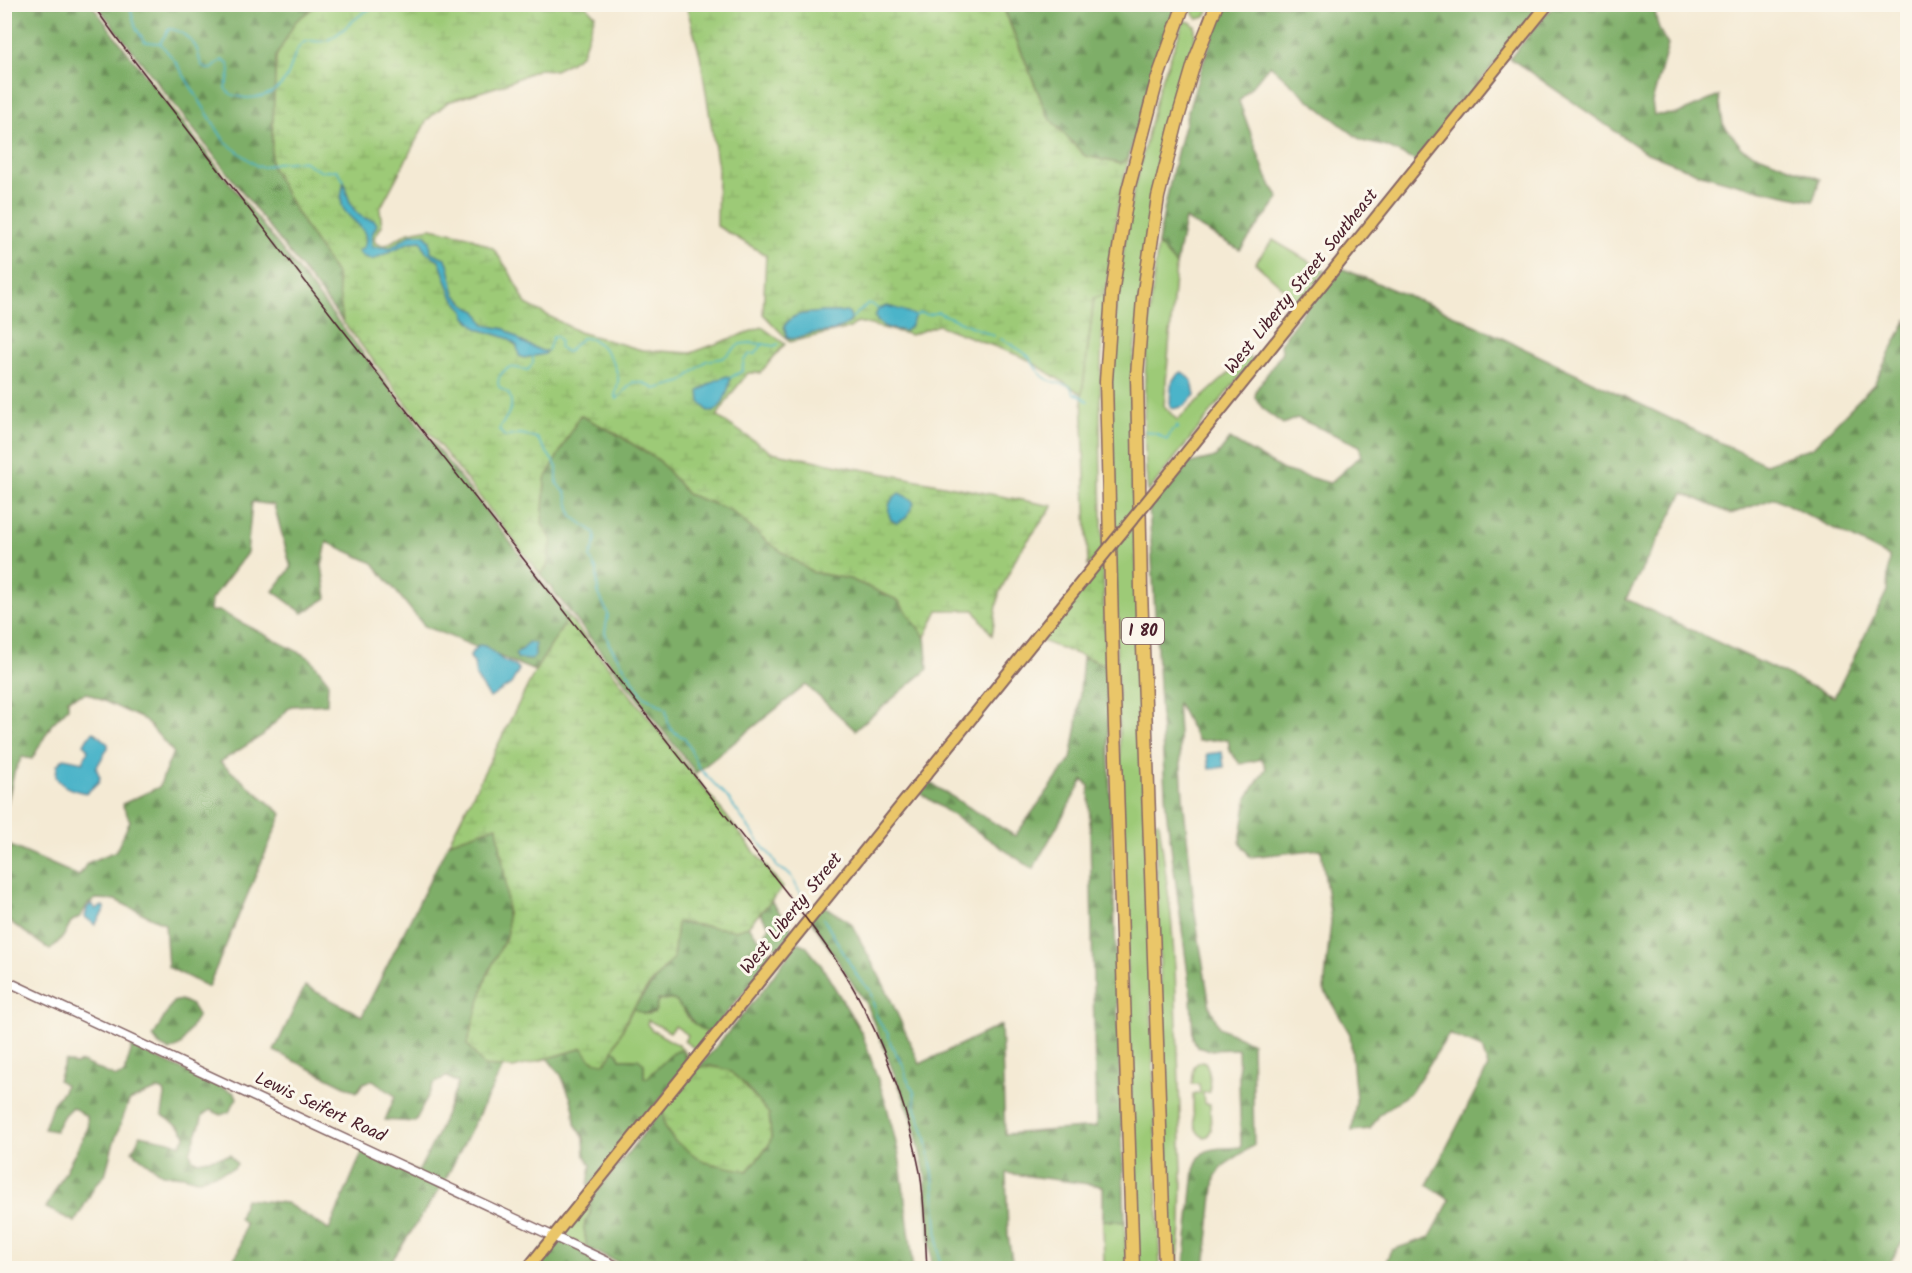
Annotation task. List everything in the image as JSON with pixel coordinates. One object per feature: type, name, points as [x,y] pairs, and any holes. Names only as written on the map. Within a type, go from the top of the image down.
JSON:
[{"type":"highway","name":"I 80","points":[[1133,1269],[1106,381],[1112,294],[1128,190],[1157,80],[1184,4]]},
{"type":"highway","name":"I 80","points":[[1164,1269],[1137,375],[1144,289],[1160,189],[1195,60],[1217,4]]},
{"type":"main road","name":"West Liberty Street Southeast","points":[[1083,580],[1548,4]]},
{"type":"main road","name":"West Liberty Street","points":[[528,1269],[1083,580]]},
{"type":"street","name":"Lewis Seifert Road","points":[[4,980],[621,1269]]},
{"type":"green space","points":[[1005,4],[1177,5],[1149,84],[1129,157],[1122,164],[1085,156],[1048,117],[1005,11]]},
{"type":"green space","points":[[5,5],[92,5],[569,617],[535,671],[424,626],[373,563],[327,542],[322,566],[327,598],[303,613],[273,591],[291,568],[274,505],[252,502],[247,553],[211,600],[210,611],[219,611],[310,658],[328,681],[327,704],[291,706],[263,735],[220,762],[282,814],[208,987],[168,967],[165,924],[115,900],[96,899],[87,905],[81,916],[71,922],[63,937],[50,950],[5,918],[6,844],[79,876],[87,863],[116,851],[130,821],[122,804],[159,787],[173,752],[145,720],[87,693],[68,699],[68,708],[52,724],[32,759],[22,757],[14,773],[5,807]]},
{"type":"green space","points":[[97,5],[317,5],[296,21],[276,57],[271,165],[292,205],[337,276],[343,322]]},
{"type":"green space","points":[[317,5],[585,5],[595,15],[582,54],[555,70],[539,69],[502,85],[448,102],[427,120],[380,209],[382,226],[374,238],[376,244],[386,245],[409,232],[431,228],[468,236],[493,248],[509,271],[526,304],[579,332],[642,350],[691,353],[762,327],[785,344],[760,373],[748,373],[717,416],[771,452],[1053,506],[1018,554],[999,594],[992,635],[974,610],[938,610],[925,637],[898,600],[850,579],[812,572],[769,543],[730,510],[687,494],[660,461],[615,433],[580,415],[545,479],[542,524],[552,540],[547,567],[540,574],[343,322],[337,276],[292,205],[271,165],[276,57],[296,21]]},
{"type":"green space","points":[[686,5],[1005,5],[1005,12],[1048,117],[1085,156],[1121,164],[1129,157],[1118,206],[1105,294],[1094,298],[1082,394],[1025,358],[938,325],[911,335],[858,322],[850,328],[790,342],[763,314],[766,255],[717,226],[718,168],[700,55]]},
{"type":"green space","points":[[1192,5],[1211,5],[1205,17],[1198,19],[1193,14]]},
{"type":"green space","points":[[1225,5],[1542,5],[1416,161],[1387,147],[1362,141],[1308,99],[1270,65],[1239,101],[1267,178],[1279,198],[1240,250],[1185,219],[1176,265],[1158,244],[1177,153],[1193,93]]},
{"type":"green space","points":[[1554,5],[1655,5],[1658,26],[1668,45],[1652,102],[1654,115],[1677,114],[1719,96],[1723,124],[1743,149],[1820,179],[1813,201],[1697,173],[1645,152],[1510,58]]},
{"type":"green space","points":[[1184,21],[1195,26],[1195,38],[1162,159],[1133,359],[1131,428],[1134,509],[1114,534],[1110,390],[1116,302],[1130,207],[1159,87]]},
{"type":"green space","points":[[1273,240],[1325,271],[1300,303],[1255,263]]},
{"type":"green space","points":[[1158,244],[1176,265],[1164,406],[1177,420],[1248,356],[1252,360],[1255,357],[1148,492],[1144,399]]},
{"type":"green space","points":[[1336,266],[1454,315],[1765,464],[1813,447],[1874,384],[1907,319],[1908,1233],[1887,1268],[1383,1268],[1391,1250],[1430,1237],[1450,1200],[1427,1185],[1488,1067],[1482,1048],[1449,1034],[1411,1092],[1380,1114],[1370,1129],[1352,1131],[1356,1100],[1350,1034],[1324,990],[1331,921],[1321,849],[1250,857],[1240,842],[1247,798],[1266,768],[1262,759],[1240,764],[1230,751],[1228,739],[1198,741],[1177,702],[1183,797],[1195,914],[1210,1007],[1219,1027],[1252,1043],[1254,1145],[1223,1166],[1215,1178],[1205,1268],[1184,1268],[1194,1170],[1197,1161],[1206,1151],[1212,1149],[1241,1147],[1238,1049],[1207,1050],[1197,1046],[1193,1038],[1191,997],[1166,809],[1149,507],[1182,465],[1216,457],[1230,439],[1283,470],[1330,483],[1361,455],[1360,446],[1297,418],[1283,424],[1264,410],[1255,398],[1256,390],[1281,354],[1280,344]],"holes":[[[1683,493],[1731,514],[1775,498],[1889,557],[1887,591],[1834,697],[1626,599]]]},
{"type":"green space","points":[[1105,294],[1100,421],[1103,548],[1088,566],[1082,394],[1094,298]]},
{"type":"green space","points":[[580,415],[615,433],[660,461],[687,494],[730,510],[769,543],[812,572],[850,579],[898,600],[925,637],[928,669],[855,730],[806,685],[696,773],[540,574],[547,567],[542,524],[545,479]]},
{"type":"green space","points":[[1135,524],[1160,1268],[1137,1268],[1113,551]]},
{"type":"green space","points":[[1103,564],[1106,665],[1041,641]]},
{"type":"green space","points":[[569,617],[783,888],[748,926],[735,930],[677,922],[673,958],[629,1014],[610,1057],[605,1063],[591,1059],[583,1048],[514,1068],[484,1066],[467,1044],[487,976],[508,933],[506,883],[497,826],[449,842],[535,671]]},
{"type":"green space","points":[[1083,657],[1106,665],[1125,1222],[1103,1220],[1103,1186],[1006,1173],[1008,1235],[1013,1266],[1008,1268],[932,1268],[925,1173],[912,1118],[866,1004],[810,918],[821,904],[851,923],[884,985],[920,1064],[1001,1025],[1005,1134],[1096,1127],[1089,786],[1083,780],[1033,869],[914,789],[922,778],[1015,836],[1071,759],[1077,725]]},
{"type":"green space","points":[[1155,822],[1159,822],[1175,968],[1182,1170],[1181,1228],[1177,1268],[1170,1268]]},
{"type":"green space","points":[[497,825],[506,883],[508,933],[487,976],[484,1066],[503,1067],[443,1184],[387,1268],[226,1268],[238,1253],[245,1224],[239,1218],[245,1199],[286,1203],[329,1230],[364,1148],[418,1172],[438,1133],[458,1083],[446,1076],[434,1084],[415,1122],[385,1120],[395,1096],[373,1080],[363,1083],[357,1092],[274,1051],[305,986],[362,1016],[449,842]]},
{"type":"green space","points":[[771,901],[792,932],[778,950],[765,932],[770,926],[760,914]]},
{"type":"green space","points":[[677,922],[735,930],[748,926],[773,957],[710,1033],[694,1023],[674,1000],[658,1000],[655,1012],[642,1013],[633,1008],[673,958]]},
{"type":"green space","points":[[798,942],[806,946],[821,965],[862,1033],[886,1103],[899,1155],[912,1268],[631,1268],[587,1248],[584,1228],[590,1214],[591,1199],[663,1109],[665,1129],[675,1141],[747,1171],[768,1147],[771,1138],[769,1114],[741,1081],[711,1066],[699,1067],[760,994]]},
{"type":"green space","points":[[181,1000],[192,1005],[198,1015],[181,1045],[170,1051],[159,1045],[153,1037],[173,1002]]},
{"type":"green space","points":[[658,1000],[674,1000],[683,1008],[690,1021],[710,1033],[697,1050],[684,1041],[688,1035],[675,1026],[670,1032],[648,1020],[647,1024],[652,1030],[678,1045],[691,1058],[686,1067],[684,1053],[662,1066],[647,1079],[644,1077],[644,1064],[632,1059],[620,1059],[617,1052],[613,1050],[633,1008],[648,1014],[655,1012]]},
{"type":"green space","points":[[132,1047],[235,1093],[237,1098],[229,1112],[221,1115],[210,1110],[203,1115],[190,1153],[193,1160],[198,1161],[230,1155],[237,1164],[234,1168],[196,1180],[184,1176],[162,1174],[132,1151],[141,1135],[180,1145],[186,1135],[180,1127],[162,1115],[165,1095],[164,1091],[159,1089],[129,1101],[105,1175],[96,1184],[75,1222],[46,1208],[88,1128],[87,1117],[72,1107],[64,1115],[55,1131],[44,1129],[53,1103],[65,1085],[58,1080],[65,1061],[75,1064],[82,1062],[116,1077],[124,1074]]},
{"type":"green space","points":[[583,1048],[610,1057],[613,1050],[617,1052],[620,1059],[638,1059],[644,1064],[644,1077],[647,1078],[673,1053],[680,1050],[684,1053],[686,1067],[590,1186],[588,1185],[591,1165],[585,1156],[584,1137],[575,1124],[571,1099],[561,1075],[547,1058]]},
{"type":"green space","points":[[1201,1061],[1207,1065],[1210,1081],[1210,1092],[1203,1093],[1204,1103],[1210,1104],[1211,1130],[1208,1136],[1204,1137],[1197,1130],[1194,1118],[1193,1094],[1200,1093],[1199,1084],[1192,1084],[1194,1066]]},
{"type":"green space","points":[[711,1066],[728,1070],[741,1081],[769,1114],[771,1138],[768,1146],[747,1171],[704,1162],[675,1141],[665,1128],[663,1109],[699,1067]]},
{"type":"green space","points":[[591,1199],[590,1214],[584,1228],[587,1248],[569,1239],[565,1233]]},
{"type":"green space","points":[[1103,1220],[1125,1222],[1126,1268],[1104,1268]]},
{"type":"green space","points":[[553,1237],[621,1268],[528,1268]]},
{"type":"water","points":[[344,180],[349,200],[356,212],[367,219],[374,220],[377,224],[372,235],[372,247],[392,247],[411,234],[425,234],[430,241],[431,252],[445,258],[448,263],[455,294],[468,307],[477,311],[485,325],[505,329],[524,343],[547,351],[545,354],[524,358],[519,356],[517,346],[507,338],[478,329],[466,317],[463,309],[452,296],[439,260],[426,252],[421,241],[410,242],[372,260],[362,256],[358,251],[364,247],[365,235],[343,208],[341,198]]},
{"type":"water","points":[[887,306],[915,316],[910,327],[905,331],[888,328],[881,324],[875,317],[878,309]]},
{"type":"water","points":[[820,312],[846,312],[850,314],[851,320],[834,331],[792,339],[787,337],[784,327],[791,318]]},
{"type":"water","points":[[1182,372],[1192,381],[1195,395],[1184,406],[1173,409],[1170,406],[1171,386],[1174,378]]},
{"type":"water","points":[[727,376],[730,382],[723,401],[714,412],[708,411],[700,402],[699,391]]},
{"type":"water","points":[[899,493],[914,503],[906,518],[897,523],[891,520],[889,508]]},
{"type":"water","points":[[528,642],[535,644],[535,656],[531,660],[518,659],[515,654]]},
{"type":"water","points":[[479,645],[485,646],[519,670],[511,684],[490,698],[476,677],[474,663],[470,657]]},
{"type":"water","points":[[94,732],[108,744],[108,748],[96,768],[100,777],[99,781],[87,793],[62,784],[56,777],[57,765],[64,758],[83,762],[88,750],[84,744]]},
{"type":"water","points":[[1222,752],[1224,767],[1209,769],[1207,754]]},
{"type":"water","points":[[91,904],[96,909],[103,906],[105,909],[95,925],[85,917],[87,908]]},
{"type":"waterway","points":[[129,4],[136,28],[145,42],[160,43],[169,29],[177,31],[194,44],[201,64],[206,69],[212,69],[222,60],[226,62],[230,72],[225,88],[236,96],[247,98],[266,95],[281,85],[288,76],[299,46],[303,43],[328,40],[368,10],[386,4]]},
{"type":"waterway","points":[[160,43],[175,61],[225,142],[257,166],[303,161],[320,171],[337,170],[344,181]]},
{"type":"waterway","points":[[852,318],[867,304],[872,304],[878,309]]},
{"type":"waterway","points":[[915,316],[920,313],[928,315],[938,312],[994,336]]},
{"type":"waterway","points":[[548,350],[553,337],[557,336],[560,341],[559,347],[567,352],[582,338],[589,338],[601,345],[610,357],[618,377],[615,396],[617,399],[633,382],[644,383],[655,389],[682,382],[706,361],[723,358],[740,344],[763,344]]},
{"type":"waterway","points":[[1001,339],[1027,355],[1044,377],[1052,382],[1070,386],[1074,394],[1088,401]]},
{"type":"waterway","points":[[730,378],[742,371],[744,360],[750,354],[755,354],[763,344],[774,346],[778,344]]},
{"type":"waterway","points":[[533,356],[533,363],[528,370],[510,367],[499,378],[499,387],[509,394],[511,400],[509,413],[499,430],[505,437],[521,434],[537,438],[557,467],[557,484],[566,493],[572,516],[595,533],[596,541],[590,557],[597,571],[598,592],[608,614],[605,632],[609,644],[643,695],[666,709],[670,727],[675,733],[685,738],[699,768],[727,797],[773,858],[777,867],[790,874],[799,891],[810,904]]},
{"type":"waterway","points":[[1145,431],[1167,440],[1172,430],[1178,428],[1177,425]]},
{"type":"waterway","points":[[823,918],[859,979],[870,990],[876,1015],[888,1033],[891,1045],[904,1066],[906,1077],[914,1092],[916,1109],[925,1134],[933,1174],[940,1268]]},
{"type":"railway","points":[[92,4],[339,325],[790,897],[839,965],[873,1028],[904,1109],[920,1172],[927,1268]]}]
